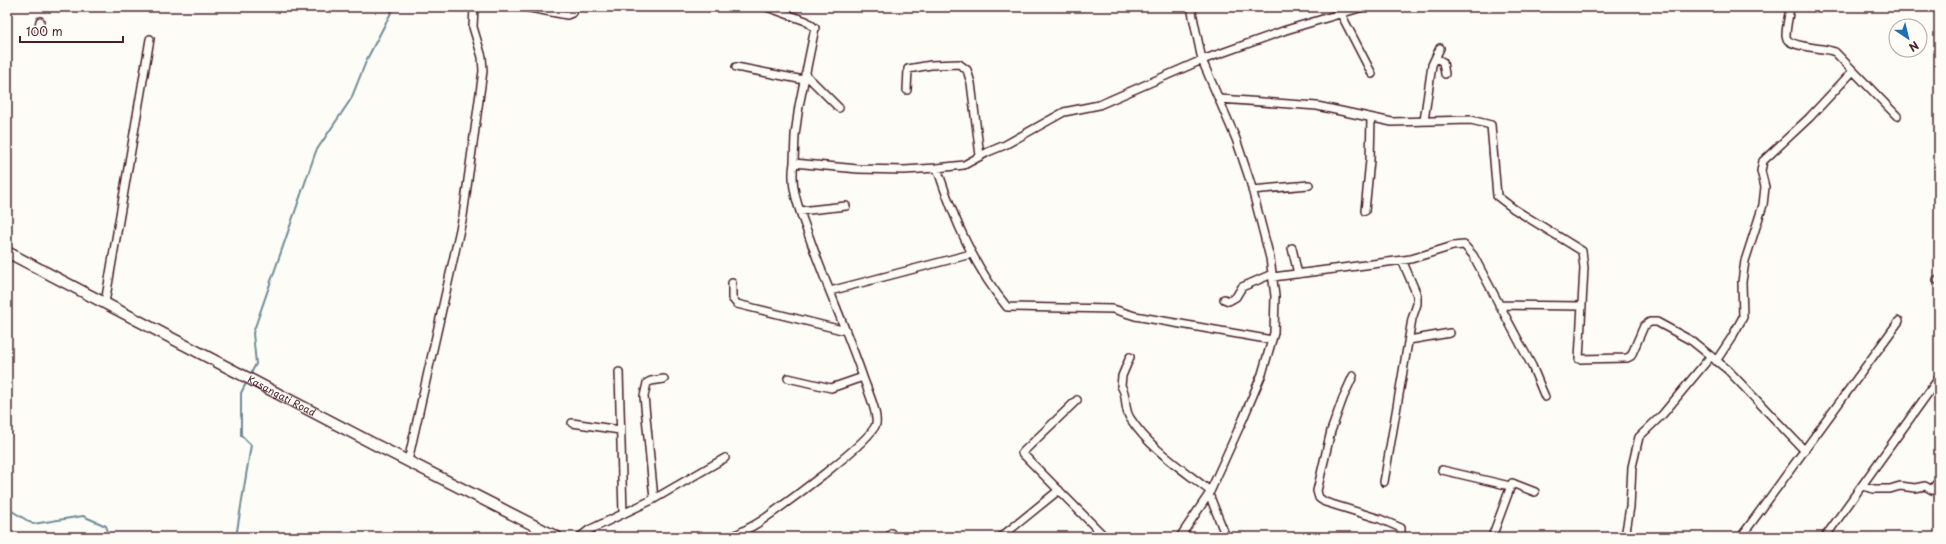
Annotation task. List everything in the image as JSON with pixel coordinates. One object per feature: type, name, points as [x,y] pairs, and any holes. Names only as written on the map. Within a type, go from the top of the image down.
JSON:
[{"type":"street","points":[[408,461],[463,216],[483,72],[482,57],[473,27],[474,7]]},
{"type":"street","points":[[525,7],[567,16],[572,13],[573,7]]},
{"type":"street","points":[[732,537],[760,522],[833,467],[871,432],[876,423],[875,411],[853,346],[830,291],[800,211],[792,184],[795,135],[815,31],[814,26],[766,7]]},
{"type":"street","points":[[1180,537],[1209,492],[1244,419],[1262,374],[1274,333],[1276,296],[1270,258],[1252,190],[1236,139],[1202,60],[1191,7]]},
{"type":"street","points":[[794,163],[858,169],[938,168],[964,165],[1005,145],[1064,112],[1100,105],[1202,60],[1362,7]]},
{"type":"street","points":[[1790,7],[1786,36],[1789,42],[1796,45],[1830,50],[1897,116]]},
{"type":"street","points":[[1341,14],[1372,74]]},
{"type":"street","points":[[38,30],[40,21]]},
{"type":"street","points":[[105,303],[150,39]]},
{"type":"street","points":[[1424,121],[1431,73],[1440,48]]},
{"type":"street","points":[[1436,58],[1443,62],[1445,74]]},
{"type":"street","points":[[907,90],[908,69],[931,65],[959,64],[967,70],[971,82],[980,156]]},
{"type":"street","points":[[736,67],[805,77],[839,108]]},
{"type":"street","points":[[1623,537],[1626,532],[1630,507],[1632,467],[1639,437],[1663,414],[1732,337],[1743,317],[1742,282],[1745,261],[1763,205],[1765,187],[1761,171],[1763,161],[1809,118],[1853,71]]},
{"type":"street","points":[[1220,99],[1318,106],[1392,122],[1471,120],[1491,125],[1497,196],[1514,209],[1582,252],[1584,268],[1580,359],[1627,358],[1631,356],[1644,326],[1650,322],[1658,322],[1692,341],[1728,370],[1804,450]]},
{"type":"street","points":[[1365,211],[1370,160],[1371,118]]},
{"type":"street","points":[[938,168],[960,233],[971,254],[1007,307],[1113,309],[1134,316],[1211,331],[1272,340]]},
{"type":"street","points":[[1252,190],[1309,185]]},
{"type":"street","points":[[800,211],[846,206]]},
{"type":"street","points":[[1224,299],[1229,301],[1236,297],[1242,287],[1272,276],[1402,260],[1464,245],[1473,256],[1532,366],[1545,397]]},
{"type":"street","points":[[1292,248],[1298,274]]},
{"type":"street","name":"Kasangati Road","points":[[7,252],[557,537]]},
{"type":"street","points":[[830,291],[971,254]]},
{"type":"street","points":[[1384,482],[1412,318],[1418,304],[1417,295],[1402,260]]},
{"type":"street","points":[[732,283],[732,298],[737,304],[846,331]]},
{"type":"street","points":[[1499,305],[1582,306]]},
{"type":"street","points":[[1742,537],[1899,320]]},
{"type":"street","points":[[1409,340],[1450,333]]},
{"type":"street","points":[[1130,357],[1122,376],[1121,386],[1125,393],[1125,407],[1130,418],[1138,429],[1156,447],[1209,492],[1226,537]]},
{"type":"street","points":[[619,372],[623,514]]},
{"type":"street","points":[[1353,376],[1331,431],[1317,491],[1319,498],[1325,502],[1380,518],[1401,528],[1401,537]]},
{"type":"street","points":[[788,378],[831,388],[863,377]]},
{"type":"street","points":[[1825,537],[1939,378]]},
{"type":"street","points":[[654,499],[644,396],[647,384],[651,381],[664,379]]},
{"type":"street","points":[[1077,400],[1022,453],[1105,537]]},
{"type":"street","points":[[572,423],[620,430]]},
{"type":"street","points":[[580,537],[654,499],[725,458]]},
{"type":"street","points":[[1442,470],[1510,486],[1512,483],[1535,492]]},
{"type":"street","points":[[1862,486],[1874,489],[1900,486],[1915,488],[1925,486],[1932,490],[1939,480]]},
{"type":"street","points":[[1492,537],[1510,486]]},
{"type":"street","points":[[1001,537],[1059,490]]},
{"type":"waterway","points":[[250,375],[256,364],[253,333],[316,151],[351,99],[367,59],[394,7]]},
{"type":"waterway","points":[[236,537],[251,445],[241,435],[241,393],[247,381]]},
{"type":"waterway","points":[[7,508],[33,524],[83,516],[106,526],[110,537]]}]
